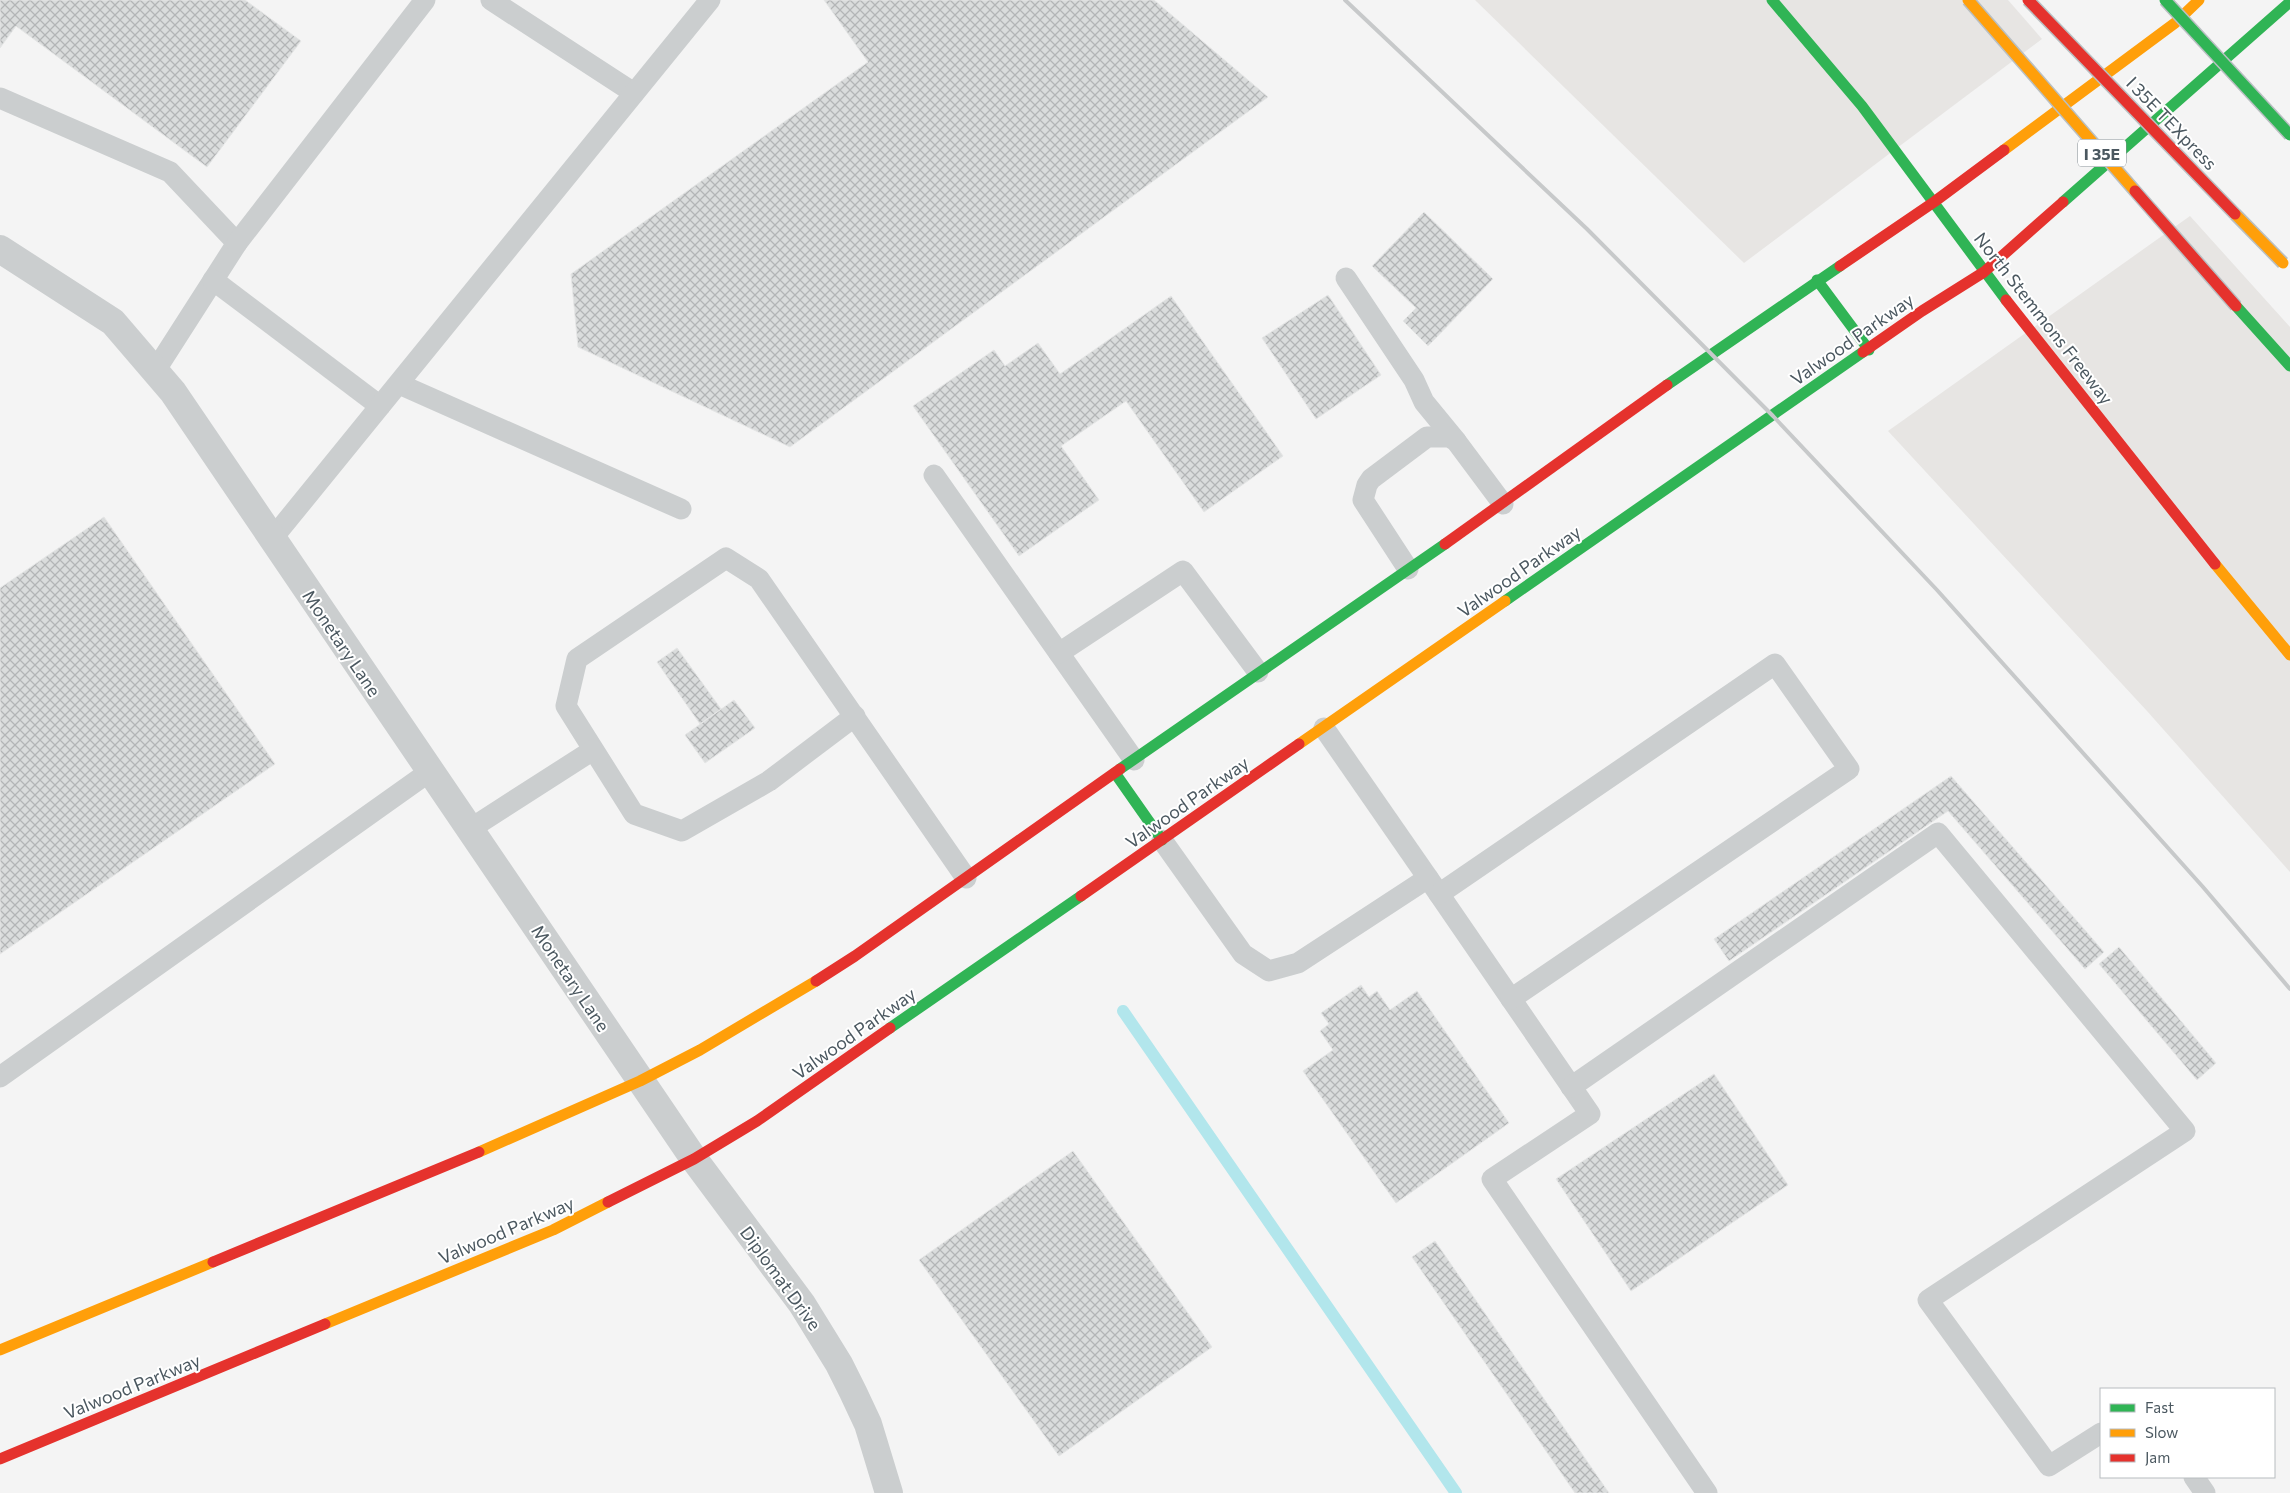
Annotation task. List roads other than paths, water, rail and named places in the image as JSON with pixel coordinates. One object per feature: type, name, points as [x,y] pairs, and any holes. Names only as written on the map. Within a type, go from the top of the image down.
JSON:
[{"type":"main road","name":"North Stemmons Freeway","points":[[1772,0],[1862,106],[1984,272],[2241,597],[2290,655]]},
{"type":"main road","name":"I 35E","points":[[1968,0],[2290,366]]},
{"type":"main road","name":"I 35E TEXpress","points":[[2028,0],[2286,267]]},
{"type":"main road","points":[[2166,0],[2290,135]]},
{"type":"main road","points":[[0,1350],[450,1165],[640,1081],[700,1050],[787,999],[856,956],[1258,672],[1503,504],[1710,354],[1934,202],[2175,23],[2199,0]]},
{"type":"main road","name":"Valwood Parkway","points":[[0,1459],[553,1230],[694,1160],[757,1122],[1869,350],[1922,311],[1984,272],[2290,2]]},
{"type":"main road","points":[[1817,280],[1869,350]]},
{"type":"main road","points":[[1115,773],[1162,840]]},
{"type":"street","name":"Monetary Lane","points":[[0,249],[113,322],[173,392],[640,1081]]},
{"type":"street","name":"Diplomat Drive","points":[[640,1081],[694,1160],[802,1304],[840,1364],[868,1424],[889,1493]]},
{"type":"lane","points":[[155,371],[237,243],[424,0]]},
{"type":"lane","points":[[491,0],[634,93]]},
{"type":"lane","points":[[272,539],[710,0]]},
{"type":"lane","points":[[0,98],[170,172],[237,243]]},
{"type":"lane","points":[[1346,278],[1414,380],[1424,402],[1503,504]]},
{"type":"lane","points":[[213,280],[380,406]]},
{"type":"lane","points":[[399,384],[681,510]]},
{"type":"lane","points":[[1408,569],[1363,500],[1366,485],[1371,479],[1427,437],[1449,437],[1456,441]]},
{"type":"lane","points":[[934,475],[1134,760]]},
{"type":"lane","points":[[854,716],[769,781],[682,831],[634,814],[566,706],[577,659],[726,558],[759,579],[854,716],[966,878]]},
{"type":"lane","points":[[1059,653],[1183,571],[1258,672]]},
{"type":"lane","points":[[1162,840],[1243,954],[1269,971],[1298,963],[1434,886],[1775,664],[1849,769],[1511,999]]},
{"type":"lane","points":[[1324,728],[1590,1114],[1492,1179],[1707,1493]]},
{"type":"lane","points":[[470,829],[593,750]]},
{"type":"lane","points":[[0,1077],[429,772]]},
{"type":"lane","points":[[1571,1087],[1938,833],[2185,1131],[1928,1300],[2049,1466],[2100,1434]]},
{"type":"lane","points":[[2195,1478],[2205,1493]]},
{"type":"waterway","points":[[1123,1011],[1456,1493]]},
{"type":"railway","points":[[1345,0],[1587,229],[1773,416],[1937,590],[2203,887],[2290,989]]}]
